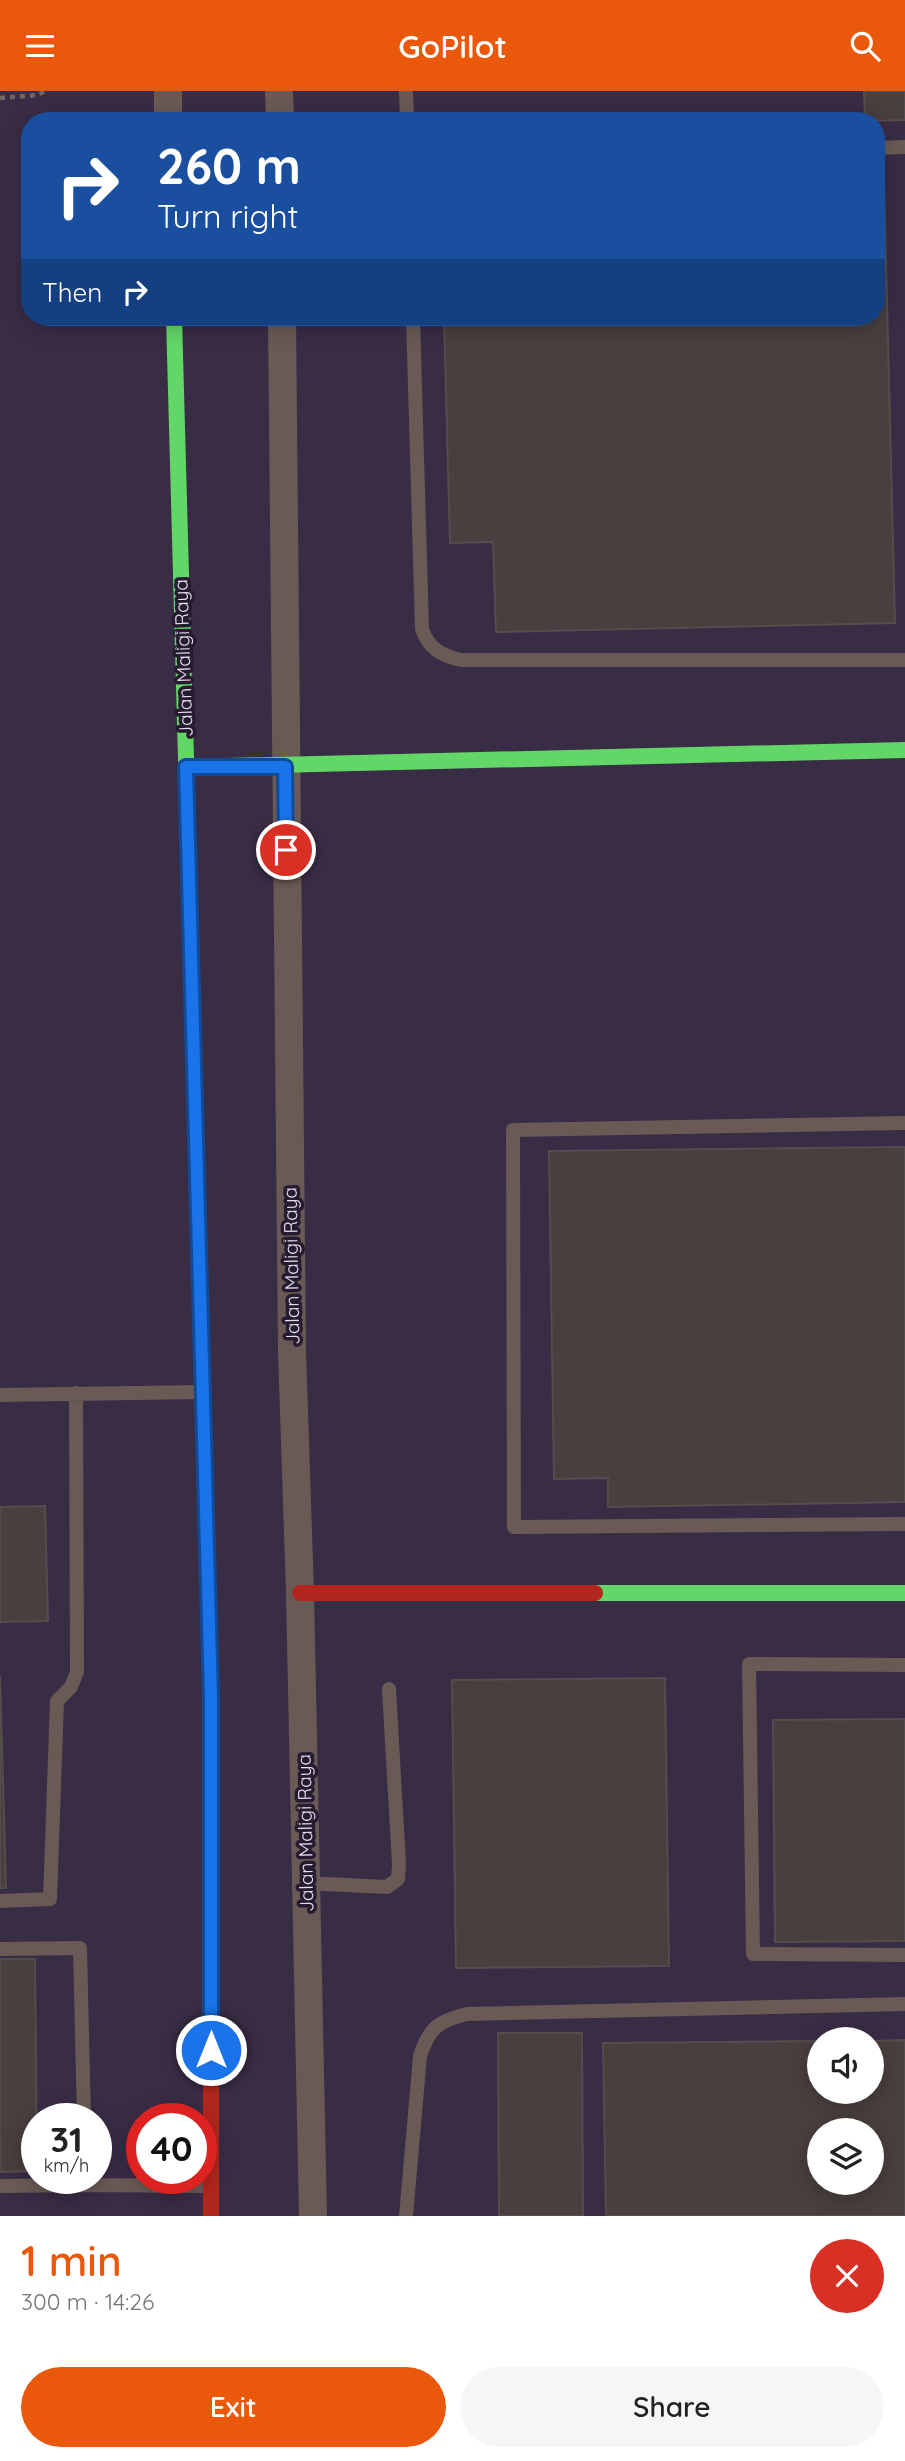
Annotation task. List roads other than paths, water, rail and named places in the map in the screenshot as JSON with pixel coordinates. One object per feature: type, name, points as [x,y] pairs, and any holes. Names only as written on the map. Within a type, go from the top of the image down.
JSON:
[{"type":"street","points":[[168,91],[168,112]]},
{"type":"street","points":[[279,91],[279,112]]},
{"type":"street","name":"Jalan Maligi Raya","points":[[174,326],[211,1697],[211,2103]]},
{"type":"street","name":"Jalan Maligi Raya","points":[[282,326],[292,1351],[300,1593],[313,2216]]},
{"type":"street","points":[[186,767],[285,767],[905,750]]},
{"type":"street","points":[[300,1593],[905,1593]]},
{"type":"street","name":"Jalan Maligi Raya","points":[[211,2194],[211,2216]]},
{"type":"lane","points":[[406,91],[407,112]]},
{"type":"lane","points":[[885,148],[905,147]]},
{"type":"lane","points":[[413,326],[422,629],[425,639],[435,650],[461,660],[905,660]]},
{"type":"lane","points":[[905,1123],[513,1130],[513,1171],[514,1527],[905,1524]]},
{"type":"lane","points":[[0,1395],[203,1392]]},
{"type":"lane","points":[[0,1901],[50,1899],[57,1701],[71,1687],[76,1672],[76,1393]]},
{"type":"lane","points":[[905,1665],[749,1664],[753,1954],[905,1955]]},
{"type":"lane","points":[[305,1883],[387,1887],[398,1879],[400,1864],[389,1689]]},
{"type":"lane","points":[[0,1949],[80,1948],[84,2103]]},
{"type":"lane","points":[[406,2216],[420,2056],[427,2035],[445,2019],[467,2014],[905,2004]]},
{"type":"lane","points":[[0,2186],[21,2185]]}]
